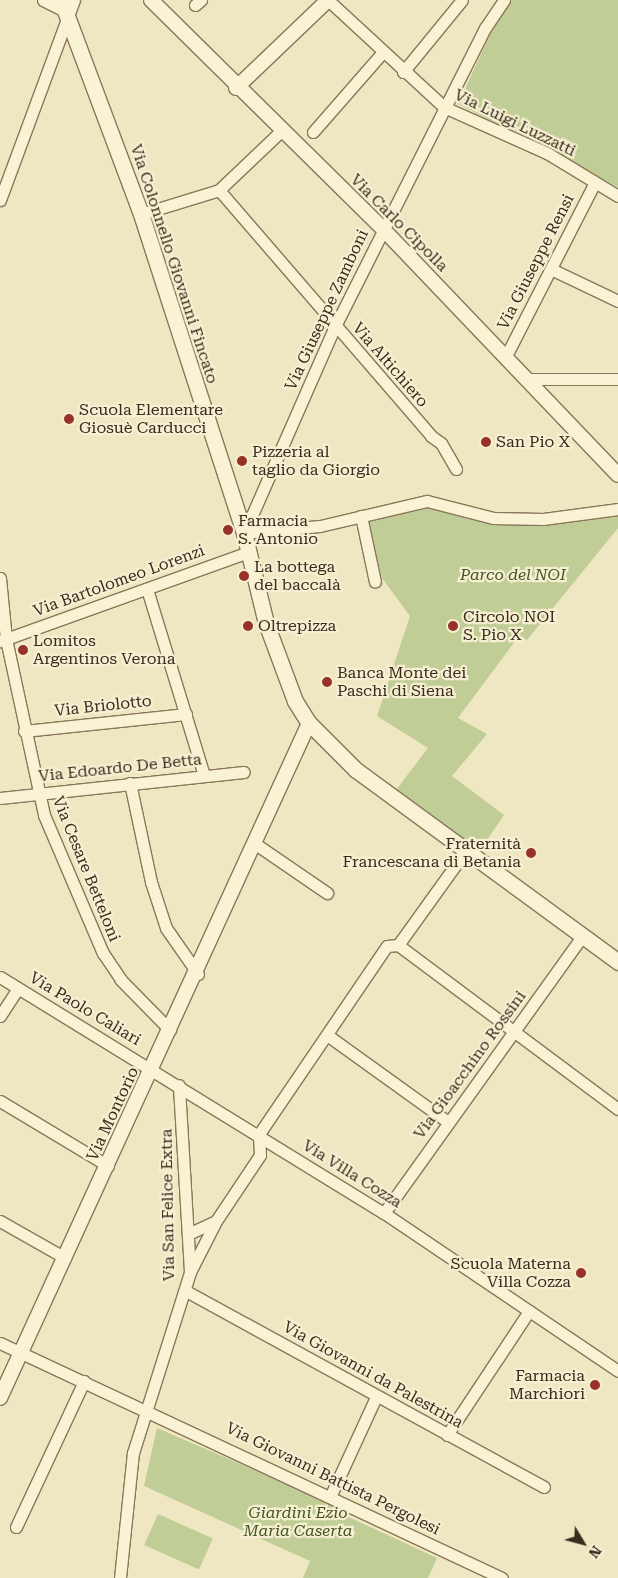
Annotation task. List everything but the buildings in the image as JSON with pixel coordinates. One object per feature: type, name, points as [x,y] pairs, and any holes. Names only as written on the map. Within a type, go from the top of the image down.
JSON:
[{"type":"main road","name":"Via Colonnello Giovanni Fincato","points":[[68,4],[140,214],[244,533],[279,662],[310,724],[356,770],[464,853],[618,962]]},
{"type":"street","points":[[0,200],[68,4],[43,0]]},
{"type":"street","name":"Via Carlo Cipolla","points":[[151,0],[236,88],[383,229],[618,475]]},
{"type":"street","points":[[236,88],[328,0]]},
{"type":"street","name":"Via Luigi Luzzatti","points":[[328,0],[403,72],[444,107],[504,132],[618,196]]},
{"type":"street","points":[[403,72],[462,0]]},
{"type":"street","name":"Via Giuseppe Zamboni","points":[[244,533],[335,326],[444,107],[504,0]]},
{"type":"street","points":[[313,132],[383,52]]},
{"type":"street","points":[[140,214],[219,190],[281,131]]},
{"type":"street","name":"Via Giuseppe Rensi","points":[[506,356],[553,270],[595,182]]},
{"type":"street","name":"Via Altichiero","points":[[219,190],[335,326],[441,443],[456,468]]},
{"type":"street","points":[[553,270],[618,301]]},
{"type":"street","points":[[527,379],[618,379]]},
{"type":"street","points":[[244,533],[320,526],[427,501],[493,518],[543,519],[618,509]]},
{"type":"street","points":[[361,516],[375,582]]},
{"type":"street","name":"Via Bartolomeo Lorenzi","points":[[3,640],[249,552]]},
{"type":"street","name":"Via Cesare Betteloni","points":[[0,578],[3,640],[38,792],[103,953],[121,980],[170,1030]]},
{"type":"street","points":[[146,589],[204,776]]},
{"type":"street","name":"Via Briolotto","points":[[24,731],[186,714]]},
{"type":"street","name":"Via Montorio","points":[[0,1398],[22,1354],[170,1030],[198,974],[310,724]]},
{"type":"street","name":"Via Edoardo De Betta","points":[[0,798],[38,792],[244,772]]},
{"type":"street","points":[[130,783],[151,882],[166,928],[198,974]]},
{"type":"street","points":[[257,845],[327,893]]},
{"type":"street","points":[[398,945],[464,853]]},
{"type":"street","name":"Via Gioacchino Rossini","points":[[384,1212],[582,936]]},
{"type":"street","points":[[190,1272],[216,1221],[260,1155],[259,1134],[387,946],[398,945],[516,1030],[618,1109]]},
{"type":"street","name":"Via Paolo Caliari","points":[[0,977],[153,1069]]},
{"type":"street","points":[[0,1016],[18,988]]},
{"type":"street","points":[[327,1036],[448,1122]]},
{"type":"street","name":"Via Villa Cozza","points":[[153,1069],[384,1212],[618,1371]]},
{"type":"street","name":"Via San Felice Extra","points":[[120,1578],[126,1485],[186,1291],[190,1272],[179,1085]]},
{"type":"street","points":[[0,1101],[108,1166]]},
{"type":"street","points":[[0,1220],[65,1258]]},
{"type":"street","points":[[188,1234],[216,1221]]},
{"type":"street","name":"Via Giovanni da Palestrina","points":[[186,1291],[544,1487]]},
{"type":"street","points":[[447,1435],[529,1311]]},
{"type":"street","points":[[0,1343],[149,1410]]},
{"type":"street","points":[[16,1528],[84,1382]]},
{"type":"street","points":[[330,1497],[376,1396]]},
{"type":"street","name":"Via Giovanni Battista Pergolesi","points":[[149,1410],[502,1578]]},
{"type":"green space","points":[[511,0],[618,0],[618,187],[458,104],[493,28]]},
{"type":"green space","name":"Parco del NOI","points":[[427,504],[493,524],[618,514],[618,528],[527,640],[519,636],[458,718],[487,734],[452,776],[504,815],[478,853],[396,790],[428,748],[377,716],[410,616],[382,578],[365,519]]},
{"type":"green space","name":"Giardini Ezio Maria Caserta","points":[[157,1428],[342,1508],[340,1513],[437,1558],[428,1578],[303,1578],[310,1561],[144,1486]]},
{"type":"green space","points":[[158,1514],[213,1538],[199,1569],[144,1545]]},
{"type":"place","name":"Scuola Elementare Giosuè Carducci","points":[[69,419]]},
{"type":"place","name":"San Pio X","points":[[486,442]]},
{"type":"place","name":"Pizzeria al taglio da Giorgio","points":[[242,461]]},
{"type":"place","name":"Farmacia S. Antonio","points":[[228,530]]},
{"type":"place","name":"La bottega del baccalà","points":[[244,576]]},
{"type":"place","name":"Oltrepizza","points":[[248,626]]},
{"type":"place","name":"Circolo NOI S. Pio X","points":[[453,626]]},
{"type":"place","name":"Lomitos Argentinos Verona","points":[[23,650]]},
{"type":"place","name":"Banca Monte dei Paschi di Siena","points":[[327,682]]},
{"type":"place","name":"Fraternità Francescana di Betania","points":[[531,853]]},
{"type":"place","name":"Scuola Materna Villa Cozza","points":[[581,1273]]},
{"type":"place","name":"Farmacia Marchiori","points":[[595,1385]]}]
